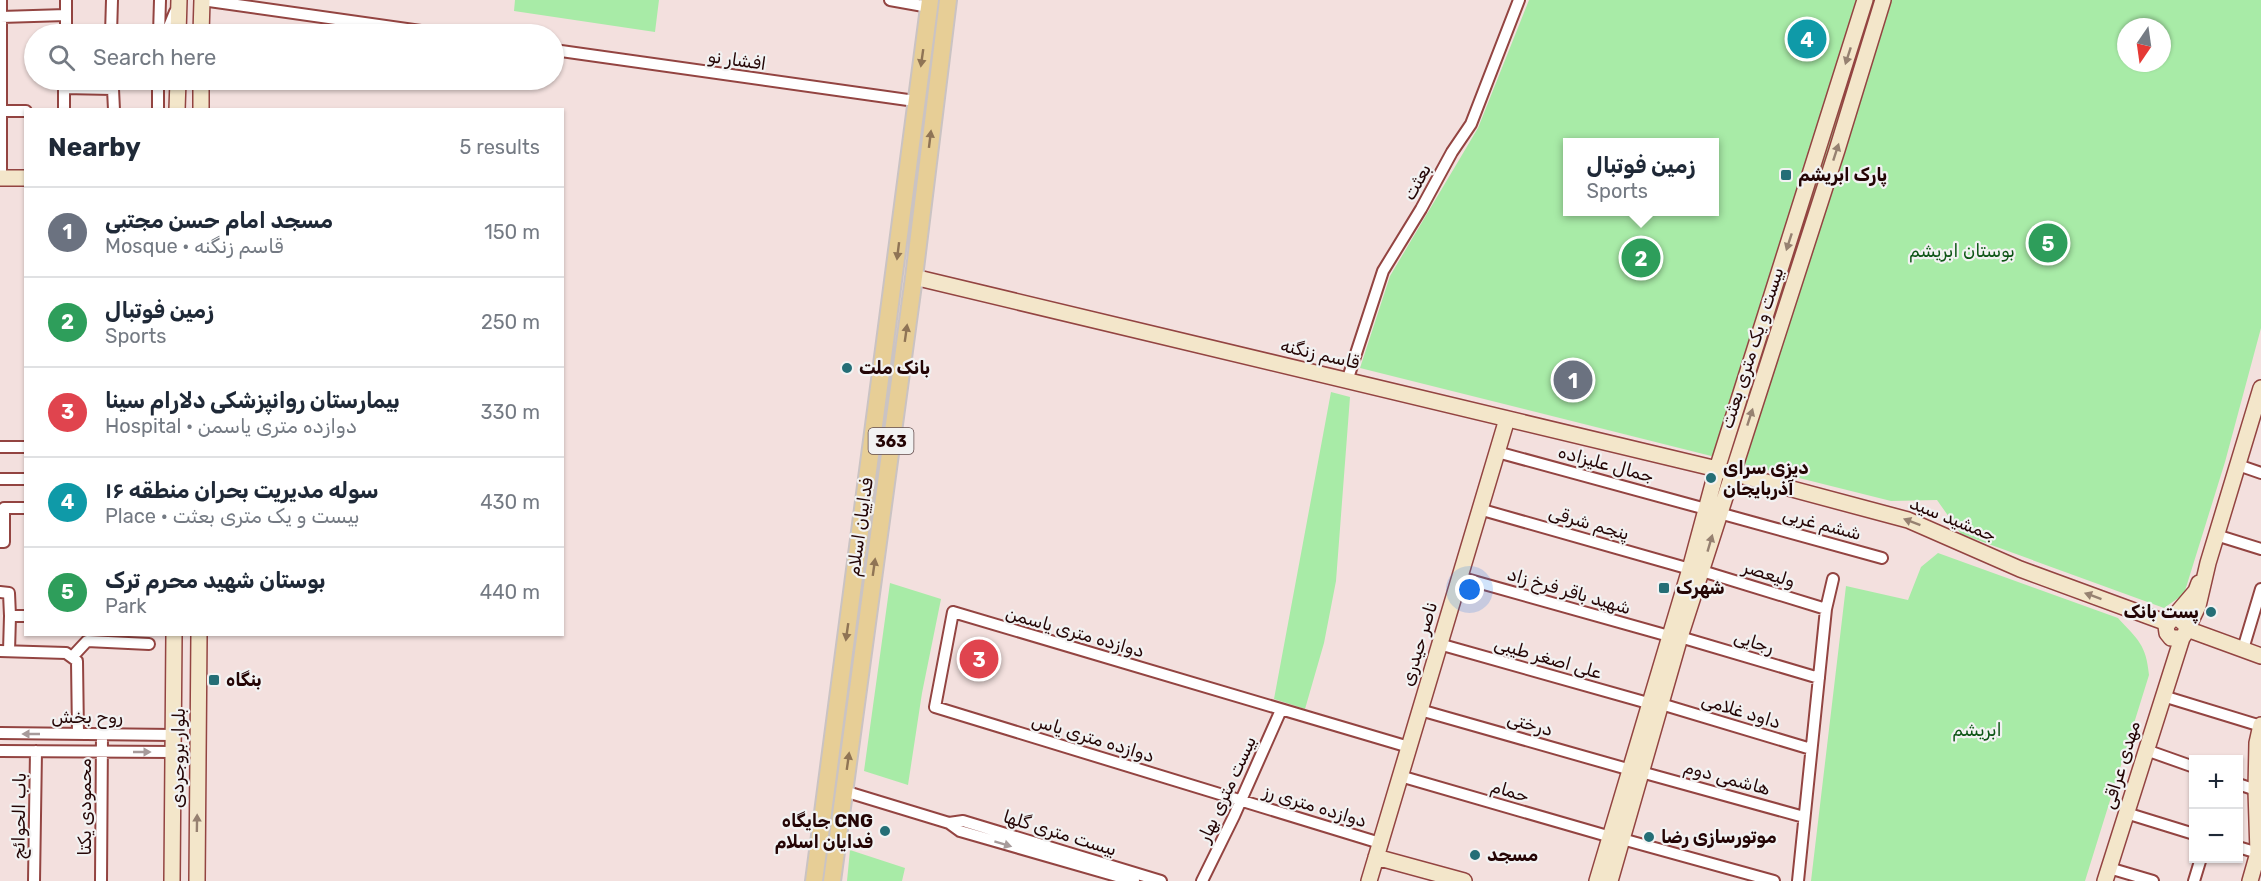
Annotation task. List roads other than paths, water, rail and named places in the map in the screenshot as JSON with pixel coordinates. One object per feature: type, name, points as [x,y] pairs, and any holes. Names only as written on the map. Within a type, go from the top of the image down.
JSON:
[{"type":"main road","name":"فداییان اسلام","points":[[832,881],[914,278],[948,0]]},
{"type":"main road","name":"فداییان اسلام","points":[[814,881],[929,4]]},
{"type":"street","points":[[1,0],[1,178],[24,178]]},
{"type":"street","points":[[66,0],[66,24]]},
{"type":"street","points":[[111,24],[112,0]]},
{"type":"street","points":[[159,24],[160,0]]},
{"type":"street","points":[[201,24],[202,0],[371,24]]},
{"type":"street","points":[[890,0],[929,4]]},
{"type":"street","name":"بعثت","points":[[1347,381],[1383,271],[1452,152],[1471,124],[1519,0]]},
{"type":"street","name":"بیست و یک متری بعثت","points":[[1610,881],[1617,838],[1655,704],[1865,0]]},
{"type":"street","name":"بیست و یک متری بعثت","points":[[1724,471],[1837,150],[1883,0]]},
{"type":"street","points":[[170,24],[179,2]]},
{"type":"street","points":[[178,24],[179,2]]},
{"type":"street","points":[[1,17],[66,15]]},
{"type":"street","name":"افشار نو","points":[[564,51],[915,102]]},
{"type":"street","points":[[64,90],[64,108]]},
{"type":"street","points":[[114,90],[114,108]]},
{"type":"street","points":[[158,90],[158,108]]},
{"type":"street","points":[[177,108],[178,90]]},
{"type":"street","points":[[201,90],[201,108]]},
{"type":"street","points":[[1,111],[24,111]]},
{"type":"street","name":"قاسم زنگنه","points":[[914,278],[1724,471]]},
{"type":"street","points":[[2175,628],[2198,606],[2208,563],[2260,395]]},
{"type":"street","name":"ناصر حیدری","points":[[1369,881],[1507,419]]},
{"type":"street","points":[[0,447],[24,447]]},
{"type":"street","name":"جمال علیزاده","points":[[1497,452],[1712,511]]},
{"type":"street","points":[[2238,465],[2261,473]]},
{"type":"street","name":"جمشید سید","points":[[1724,471],[1908,520],[2020,569],[2175,628],[2261,656]]},
{"type":"street","points":[[0,479],[24,479]]},
{"type":"street","points":[[0,542],[4,542],[4,508],[24,508]]},
{"type":"street","name":"پنجم شرقی","points":[[1479,509],[1696,570]]},
{"type":"street","name":"ششم غربی","points":[[1712,511],[1882,558]]},
{"type":"street","points":[[2217,535],[2261,549]]},
{"type":"street","name":"ولیعصر","points":[[1696,570],[1826,609]]},
{"type":"street","name":"شهید باقر فرخ زاد","points":[[1459,577],[1675,636]]},
{"type":"street","points":[[1798,881],[1826,609],[1833,579]]},
{"type":"street","points":[[2243,649],[2261,589]]},
{"type":"street","points":[[0,592],[9,592],[10,616],[5,651],[66,653],[77,661],[78,734]]},
{"type":"street","name":"دوازده متری یاسمن","points":[[935,707],[952,612],[1281,710]]},
{"type":"street","points":[[10,616],[24,616]]},
{"type":"street","name":"مهدی عراقی","points":[[2107,874],[2174,661],[2175,628]]},
{"type":"street","name":"بلوار بروجردی","points":[[172,881],[174,636]]},
{"type":"street","name":"بلوار بروجردی","points":[[196,881],[199,636]]},
{"type":"street","name":"رجایی","points":[[1675,636],[1819,678]]},
{"type":"street","points":[[73,656],[87,641],[149,644]]},
{"type":"street","name":"علی اصغر طیبی","points":[[1439,644],[1655,704]]},
{"type":"street","points":[[2163,696],[2261,726],[2257,742],[2256,790],[2259,855],[2250,881]]},
{"type":"street","name":"داود غلامی","points":[[1655,704],[1811,749]]},
{"type":"street","name":"دوازده متری یاس","points":[[935,707],[1240,801]]},
{"type":"street","points":[[1281,710],[1408,747]]},
{"type":"street","name":"بیست متری بهار","points":[[1202,881],[1281,710]]},
{"type":"street","name":"درختی","points":[[1420,710],[1636,771]]},
{"type":"street","name":"روح بخش","points":[[0,733],[173,735]]},
{"type":"street","name":"محمودی یکتا","points":[[101,881],[102,734]]},
{"type":"street","points":[[2146,750],[2189,766]]},
{"type":"street","name":"روح بخش","points":[[0,751],[173,752]]},
{"type":"street","name":"باب الحوائج","points":[[34,881],[36,751]]},
{"type":"street","name":"هاشمی دوم","points":[[1636,771],[1804,817]]},
{"type":"street","name":"حمام","points":[[1400,776],[1774,881]]},
{"type":"street","points":[[2243,786],[2256,790]]},
{"type":"street","name":"بیست متری گلها","points":[[844,791],[949,823],[960,831],[1134,881]]},
{"type":"street","name":"دوازده متری رز","points":[[1240,801],[1378,850]]},
{"type":"street","points":[[2126,813],[2189,833]]},
{"type":"street","name":"بیست متری گلها","points":[[949,823],[963,821],[1161,881]]},
{"type":"street","name":"بیست و یک متری بعثت","points":[[1597,881],[1617,838]]},
{"type":"street","points":[[2243,849],[2259,855]]},
{"type":"street","points":[[1378,850],[1464,881]]},
{"type":"street","points":[[2194,881],[2199,863]]},
{"type":"street","points":[[2107,874],[2153,881]]},
{"type":"place","name":"سوله مدیریت بحران منطقه ۱۶","points":[[1807,39]]},
{"type":"place","name":"پارک ابریشم","points":[[1786,175]]},
{"type":"place","name":"بوستان شهید محرم ترک","points":[[2048,243]]},
{"type":"place","name":"زمین فوتبال","points":[[1641,258]]},
{"type":"place","name":"بانک ملت","points":[[847,368]]},
{"type":"place","name":"مسجد امام حسن مجتبی","points":[[1573,380]]},
{"type":"place","name":"دیزی سرای آذربایجان","points":[[1711,478]]},
{"type":"place","name":"شهرک","points":[[1664,588]]},
{"type":"place","name":"پست بانک","points":[[2211,612]]},
{"type":"place","name":"بیمارستان روانپزشکی دلارام سینا","points":[[979,659]]},
{"type":"place","name":"بنگاه","points":[[214,680]]},
{"type":"place","name":"جایگاه CNG فدایان اسلام","points":[[885,831]]},
{"type":"place","name":"موتورسازی رضا","points":[[1649,837]]},
{"type":"place","name":"مسجد","points":[[1475,855]]},
{"type":"park label","name":"بوستان ابریشم","points":[[1962,251]]},
{"type":"park label","name":"ابریشم","points":[[1977,730]]}]
